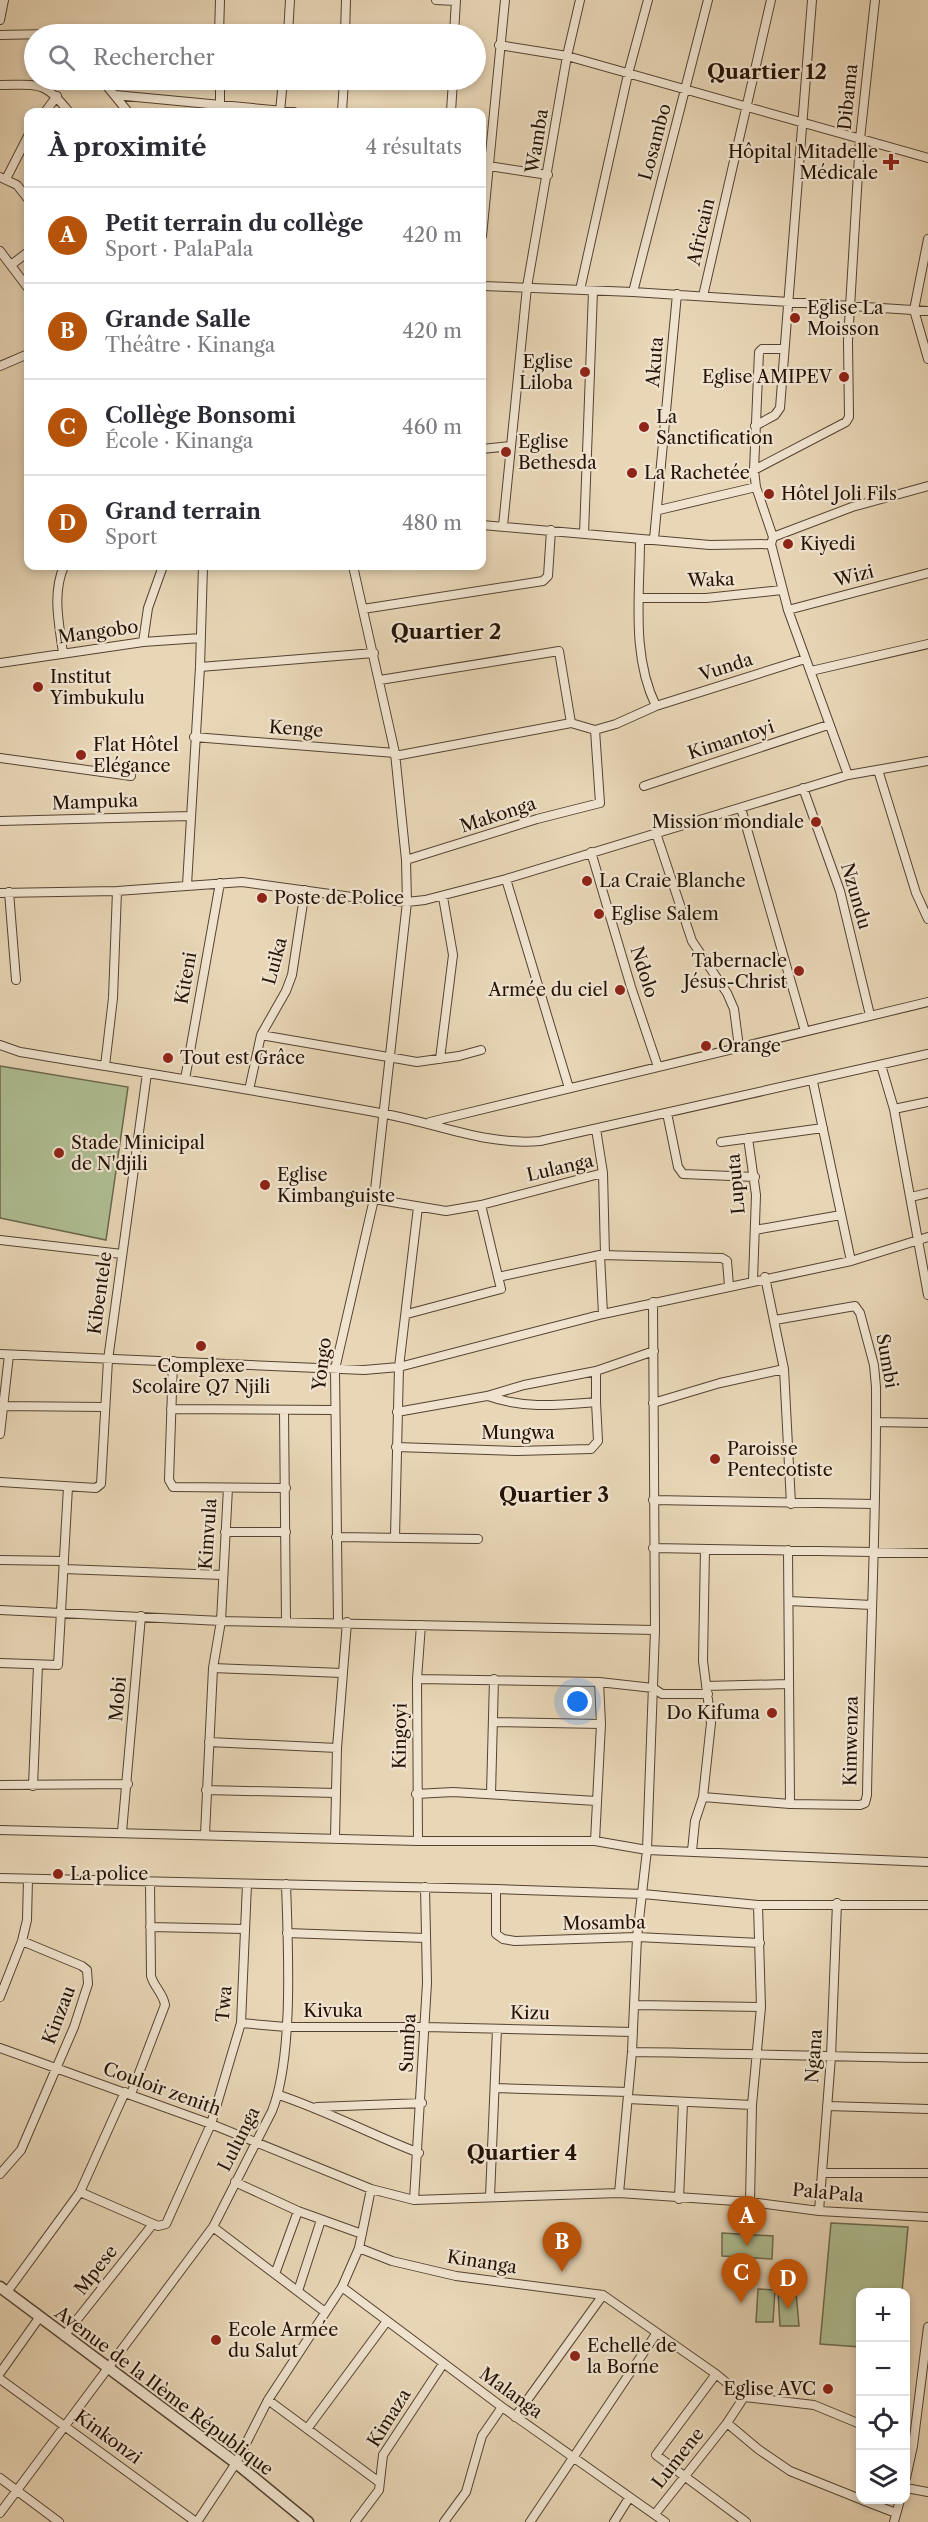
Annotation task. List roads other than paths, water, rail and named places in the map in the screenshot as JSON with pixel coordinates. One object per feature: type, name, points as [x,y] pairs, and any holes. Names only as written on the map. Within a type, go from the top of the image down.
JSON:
[{"type":"street","points":[[0,20],[4,0]]},
{"type":"street","points":[[219,24],[220,0]]},
{"type":"street","points":[[289,24],[291,0]]},
{"type":"street","points":[[345,24],[346,0]]},
{"type":"street","points":[[436,0],[455,1],[454,24]]},
{"type":"street","points":[[486,158],[505,0]]},
{"type":"street","name":"Wamba","points":[[503,526],[527,287],[567,56],[580,0]]},
{"type":"street","points":[[579,290],[628,74],[648,0]]},
{"type":"street","name":"Losambo","points":[[633,292],[708,0]]},
{"type":"street","name":"Africain","points":[[703,296],[771,0]]},
{"type":"street","points":[[755,426],[778,412],[812,0]]},
{"type":"street","name":"Dibama","points":[[754,470],[846,422],[849,417],[850,305],[860,139],[875,0]]},
{"type":"street","points":[[0,35],[24,34]]},
{"type":"street","points":[[500,45],[567,56],[928,158]]},
{"type":"street","points":[[0,85],[24,85]]},
{"type":"street","points":[[48,90],[57,96],[66,108]]},
{"type":"street","points":[[111,90],[125,108]]},
{"type":"street","points":[[115,95],[220,108],[220,90]]},
{"type":"street","points":[[280,108],[282,90]]},
{"type":"street","points":[[342,108],[343,90]]},
{"type":"street","points":[[451,108],[452,90]]},
{"type":"street","points":[[48,108],[57,96]]},
{"type":"street","points":[[24,143],[3,178],[17,185],[24,194]]},
{"type":"street","points":[[486,166],[548,175]]},
{"type":"street","points":[[928,239],[914,310],[928,359]]},
{"type":"street","points":[[0,251],[24,283]]},
{"type":"street","points":[[11,265],[24,255]]},
{"type":"street","points":[[486,286],[677,294],[928,311]]},
{"type":"street","points":[[584,534],[593,291]]},
{"type":"street","name":"Akuta","points":[[654,539],[659,510],[677,294]]},
{"type":"street","points":[[784,349],[759,352],[754,470],[756,487],[772,541],[788,610],[848,775]]},
{"type":"street","points":[[0,366],[24,356]]},
{"type":"street","points":[[486,448],[511,446]]},
{"type":"street","points":[[486,525],[710,545],[772,541],[852,507],[928,486]]},
{"type":"street","points":[[659,510],[756,487]]},
{"type":"street","points":[[363,609],[543,581],[548,576],[551,530]]},
{"type":"street","points":[[640,540],[642,672],[656,706]]},
{"type":"street","points":[[63,570],[57,587],[56,605],[63,652]]},
{"type":"street","points":[[143,642],[148,608],[161,570]]},
{"type":"street","points":[[187,885],[194,737],[200,667],[203,570]]},
{"type":"street","name":"Yongo","points":[[335,1837],[342,1622],[336,1537],[334,1369],[374,1199],[407,902],[406,860],[395,754],[354,570]]},
{"type":"street","name":"Wizi","points":[[788,610],[928,573]]},
{"type":"street","name":"Waka","points":[[640,598],[737,596],[782,590]]},
{"type":"street","name":"Mangobo","points":[[0,663],[143,642],[201,638]]},
{"type":"street","points":[[811,670],[928,644]]},
{"type":"street","points":[[380,680],[559,651],[571,723],[595,730]]},
{"type":"street","points":[[200,667],[374,653]]},
{"type":"street","name":"Vunda","points":[[595,730],[616,724],[656,706],[805,659]]},
{"type":"street","name":"Kenge","points":[[194,737],[395,754],[571,723]]},
{"type":"street","name":"Kimantoyi","points":[[644,786],[828,725]]},
{"type":"street","name":"Makonga","points":[[406,860],[600,802],[595,730]]},
{"type":"street","points":[[0,758],[131,776]]},
{"type":"street","points":[[16,980],[4,893],[117,891],[220,883],[260,884],[407,902],[443,897],[848,775],[928,761]]},
{"type":"street","points":[[878,770],[916,893],[928,919]]},
{"type":"street","name":"Nzundu","points":[[803,789],[840,891],[870,1015]]},
{"type":"street","points":[[741,808],[804,1031]]},
{"type":"street","name":"Mampuka","points":[[0,821],[190,816]]},
{"type":"street","points":[[656,833],[692,941],[727,993],[734,1009],[739,1047]]},
{"type":"street","name":"Ndolo","points":[[591,852],[628,977],[658,1067]]},
{"type":"street","points":[[506,879],[569,1088]]},
{"type":"street","name":"Kiteni","points":[[185,1079],[220,883]]},
{"type":"street","points":[[105,1066],[114,986],[117,891]]},
{"type":"street","name":"Luika","points":[[249,1090],[261,1035],[286,991],[292,975],[305,891]]},
{"type":"street","points":[[440,1059],[453,955],[443,897]]},
{"type":"street","points":[[428,1123],[928,1002]]},
{"type":"street","points":[[261,1035],[417,1062],[481,1050]]},
{"type":"street","points":[[0,1045],[20,1052],[382,1113],[468,1134],[522,1143],[813,1082],[928,1054]]},
{"type":"street","points":[[881,1065],[894,1109],[928,1295]]},
{"type":"street","name":"Kibentele","points":[[68,1487],[96,1488],[101,1484],[108,1360],[147,1073]]},
{"type":"street","points":[[813,1082],[851,1261]]},
{"type":"street","points":[[894,1109],[928,1102]]},
{"type":"street","points":[[667,1113],[678,1167],[683,1174],[755,1177]]},
{"type":"street","name":"Luputa","points":[[753,1280],[755,1177],[748,1138],[822,1128]]},
{"type":"street","points":[[596,1129],[603,1173]]},
{"type":"street","points":[[721,1142],[748,1138]]},
{"type":"street","name":"Lulanga","points":[[374,1199],[446,1211],[481,1205],[603,1173],[603,1314]]},
{"type":"street","points":[[911,1197],[928,1193]]},
{"type":"street","points":[[406,1314],[500,1291],[481,1205]]},
{"type":"street","points":[[395,1537],[399,1367],[418,1207]]},
{"type":"street","name":"Luputa","points":[[755,1230],[841,1215]]},
{"type":"street","points":[[0,1434],[4,1406],[4,1354],[334,1369],[399,1367],[652,1302],[851,1261],[928,1237]]},
{"type":"street","points":[[0,1240],[122,1254]]},
{"type":"street","points":[[498,1276],[603,1255],[722,1258],[727,1261],[729,1286]]},
{"type":"street","points":[[765,1277],[784,1370],[790,1504]]},
{"type":"street","points":[[414,2200],[619,2193],[632,2052],[637,1937],[647,1851],[656,1630],[653,1548],[654,1351],[652,1302]]},
{"type":"street","name":"Sumbi","points":[[775,1320],[855,1306],[860,1313],[874,1365],[876,1551]]},
{"type":"street","name":"Mungwa","points":[[397,1412],[487,1396],[524,1385],[596,1371],[654,1351]]},
{"type":"street","name":"Kimvula","points":[[173,1361],[169,1480],[171,1485],[177,1489],[228,1488],[221,1621]]},
{"type":"street","points":[[653,1403],[720,1383],[784,1370]]},
{"type":"street","name":"Mungwa","points":[[396,1447],[518,1451],[591,1449],[598,1441],[596,1371]]},
{"type":"street","name":"Mungwa","points":[[487,1396],[515,1405],[530,1406],[596,1402]]},
{"type":"street","points":[[4,1406],[104,1407]]},
{"type":"street","points":[[171,1409],[334,1410]]},
{"type":"street","points":[[284,1411],[286,1622]]},
{"type":"street","points":[[876,1422],[928,1423]]},
{"type":"street","points":[[0,1482],[68,1487],[58,1665],[0,1663]]},
{"type":"street","points":[[228,1488],[286,1488]]},
{"type":"street","points":[[653,1500],[875,1504]]},
{"type":"street","points":[[225,1532],[286,1532]]},
{"type":"street","points":[[336,1537],[478,1539]]},
{"type":"street","points":[[653,1548],[928,1553]]},
{"type":"street","points":[[692,1851],[695,1821],[703,1797],[711,1723],[703,1661],[705,1549]]},
{"type":"street","points":[[788,1550],[790,1804]]},
{"type":"street","name":"Kimwenza","points":[[703,1797],[790,1804],[865,1803],[876,1551]]},
{"type":"street","points":[[0,1560],[222,1575]]},
{"type":"street","points":[[789,1601],[872,1605]]},
{"type":"street","points":[[0,1610],[221,1621],[656,1630]]},
{"type":"street","name":"Mobi","points":[[122,1832],[141,1616]]},
{"type":"street","points":[[205,1834],[213,1668],[221,1621]]},
{"type":"street","name":"Kingoyi","points":[[418,1841],[417,1679],[421,1625]]},
{"type":"street","points":[[33,1786],[38,1665]]},
{"type":"street","points":[[213,1668],[342,1673]]},
{"type":"street","name":"Kingoyi","points":[[417,1679],[599,1682],[653,1688]]},
{"type":"street","points":[[491,1794],[494,1679]]},
{"type":"street","points":[[595,1841],[601,1724],[599,1682]]},
{"type":"street","points":[[653,1688],[662,1694],[788,1684]]},
{"type":"street","points":[[493,1722],[601,1724]]},
{"type":"street","points":[[209,1742],[337,1748]]},
{"type":"street","points":[[0,1785],[128,1784]]},
{"type":"street","points":[[206,1790],[336,1793]]},
{"type":"street","name":"Kingoyi","points":[[416,1794],[491,1794],[596,1801]]},
{"type":"street","points":[[0,1830],[335,1837],[418,1841],[595,1841],[647,1851],[928,1862]]},
{"type":"street","points":[[0,1878],[150,1883],[496,1888],[642,1894],[758,1905],[837,1903],[928,1905]]},
{"type":"street","points":[[0,1997],[22,1941],[27,1920],[28,1879]]},
{"type":"street","points":[[3,2290],[80,2192],[128,2093],[165,2005],[162,1994],[153,1984],[151,1976],[150,1883]]},
{"type":"street","name":"Twa","points":[[211,2124],[242,2023],[247,1884]]},
{"type":"street","name":"Lulunga","points":[[0,2513],[63,2425],[213,2228],[279,2095],[286,2027],[286,1884]]},
{"type":"street","name":"Sumba","points":[[414,2200],[419,2153],[425,2027],[425,1887]]},
{"type":"street","name":"Mosamba","points":[[496,1888],[496,1934],[502,1939],[515,1941],[637,1937],[760,1943]]},
{"type":"street","name":"Ngana","points":[[819,2211],[831,2057],[837,1903]]},
{"type":"street","points":[[750,2202],[752,2105],[759,2053],[761,2007],[758,1905]]},
{"type":"street","points":[[150,1927],[245,1929]]},
{"type":"street","points":[[287,1934],[425,1938]]},
{"type":"street","name":"Kinzau","points":[[22,1941],[87,1970],[88,1984],[74,2026],[55,2069]]},
{"type":"street","points":[[634,2005],[761,2007]]},
{"type":"street","name":"Kivuka","points":[[242,2023],[286,2027],[425,2027]]},
{"type":"street","name":"Kizu","points":[[425,2027],[633,2032]]},
{"type":"street","points":[[490,2197],[497,2029]]},
{"type":"street","name":"Couloir zenith","points":[[0,2048],[211,2124],[370,2189],[414,2200]]},
{"type":"street","points":[[632,2052],[928,2058]]},
{"type":"street","points":[[0,2175],[21,2150],[55,2069]]},
{"type":"street","points":[[495,2088],[752,2105]]},
{"type":"street","points":[[279,2095],[314,2107],[363,2132],[419,2153]]},
{"type":"street","points":[[679,2199],[683,2102]]},
{"type":"street","points":[[314,2107],[422,2103]]},
{"type":"street","points":[[827,2106],[928,2109]]},
{"type":"street","name":"Mpese","points":[[64,2336],[153,2224],[163,2226],[166,2224],[211,2124]]},
{"type":"street","points":[[823,2173],[928,2173]]},
{"type":"street","points":[[235,2182],[298,2211],[362,2234]]},
{"type":"street","points":[[196,2522],[236,2463],[268,2400],[342,2287],[359,2248],[370,2189]]},
{"type":"street","points":[[80,2192],[153,2224]]},
{"type":"street","name":"PalaPala","points":[[619,2193],[679,2199],[750,2202],[819,2211],[928,2217]]},
{"type":"street","points":[[274,2274],[298,2211]]},
{"type":"street","points":[[298,2291],[321,2220]]},
{"type":"street","points":[[213,2228],[325,2312]]},
{"type":"street","name":"Kinanga","points":[[359,2248],[392,2260],[456,2276],[603,2295],[716,2374],[744,2397]]},
{"type":"street","name":"Malanga","points":[[342,2287],[515,2417],[665,2522]]},
{"type":"street","name":"Avenue de la IIème République","points":[[3,2290],[107,2370],[236,2463],[308,2522]]},
{"type":"street","points":[[515,2417],[603,2295]]},
{"type":"street","points":[[0,2373],[39,2318]]},
{"type":"street","points":[[307,2429],[387,2321]]},
{"type":"street","points":[[910,2439],[927,2354],[928,2327]]},
{"type":"street","points":[[530,2522],[656,2334]]},
{"type":"street","name":"Kimaza","points":[[355,2522],[379,2490],[383,2455],[443,2364]]},
{"type":"street","points":[[716,2374],[656,2456],[746,2522]]},
{"type":"street","name":"Kinkonzi","points":[[0,2379],[196,2522]]},
{"type":"street","points":[[744,2397],[807,2403],[856,2422]]},
{"type":"street","name":"Lumene","points":[[655,2514],[727,2423],[744,2397]]},
{"type":"street","points":[[268,2400],[379,2482]]},
{"type":"street","points":[[444,2522],[466,2492],[482,2436],[502,2407]]},
{"type":"street","name":"Lumene","points":[[727,2423],[758,2449],[790,2470],[856,2497]]},
{"type":"street","points":[[0,2478],[59,2522]]},
{"type":"street","points":[[910,2489],[928,2492]]},
{"type":"street","points":[[614,2522],[629,2498]]},
{"type":"street","name":"Lumene","points":[[870,2504],[895,2518]]},
{"type":"place","name":"Hôpital Mitadelle Médicale","points":[[891,162]]},
{"type":"place","name":"Eglise La Moisson","points":[[795,318]]},
{"type":"place","name":"Eglise Liloba","points":[[585,372]]},
{"type":"place","name":"Eglise AMIPEV","points":[[844,377]]},
{"type":"place","name":"La Sanctification","points":[[644,427]]},
{"type":"place","name":"Eglise Bethesda","points":[[506,452]]},
{"type":"place","name":"La Rachetée","points":[[632,473]]},
{"type":"place","name":"Hôtel Joli Fils","points":[[769,494]]},
{"type":"place","name":"Kiyedi","points":[[788,544]]},
{"type":"place","name":"Institut Yimbukulu","points":[[38,687]]},
{"type":"place","name":"Flat Hôtel Elégance","points":[[81,755]]},
{"type":"place","name":"Mission mondiale","points":[[816,822]]},
{"type":"place","name":"La Craie Blanche","points":[[587,881]]},
{"type":"place","name":"Poste de Police","points":[[262,898]]},
{"type":"place","name":"Eglise Salem","points":[[599,914]]},
{"type":"place","name":"Tabernacle Jésus-Christ","points":[[799,971]]},
{"type":"place","name":"Armée du ciel","points":[[620,990]]},
{"type":"place","name":"Orange","points":[[706,1046]]},
{"type":"place","name":"Tout est Grâce","points":[[168,1058]]},
{"type":"place","name":"Stade Minicipal de N'djili","points":[[59,1153]]},
{"type":"place","name":"Eglise Kimbanguiste","points":[[265,1185]]},
{"type":"place","name":"Complexe Scolaire Q7 Njili","points":[[201,1346]]},
{"type":"place","name":"Paroisse Pentecotiste","points":[[715,1459]]},
{"type":"place","name":"Do Kifuma","points":[[772,1713]]},
{"type":"place","name":"La police","points":[[58,1874]]},
{"type":"place","name":"Petit terrain du collège","points":[[747,2246]]},
{"type":"place","name":"Grande Salle","points":[[562,2272]]},
{"type":"place","name":"Collège Bonsomi","points":[[741,2303]]},
{"type":"place","name":"Grand terrain","points":[[788,2309]]},
{"type":"place","name":"Ecole Armée du Salut","points":[[216,2340]]},
{"type":"place","name":"Echelle de la Borne","points":[[575,2356]]},
{"type":"place","name":"Eglise AVC","points":[[828,2389]]},
{"type":"district","name":"Quartier 12","points":[[767,72]]},
{"type":"district","name":"Quartier 2","points":[[446,632]]},
{"type":"district","name":"Quartier 3","points":[[554,1495]]},
{"type":"district","name":"Quartier 4","points":[[522,2153]]}]
